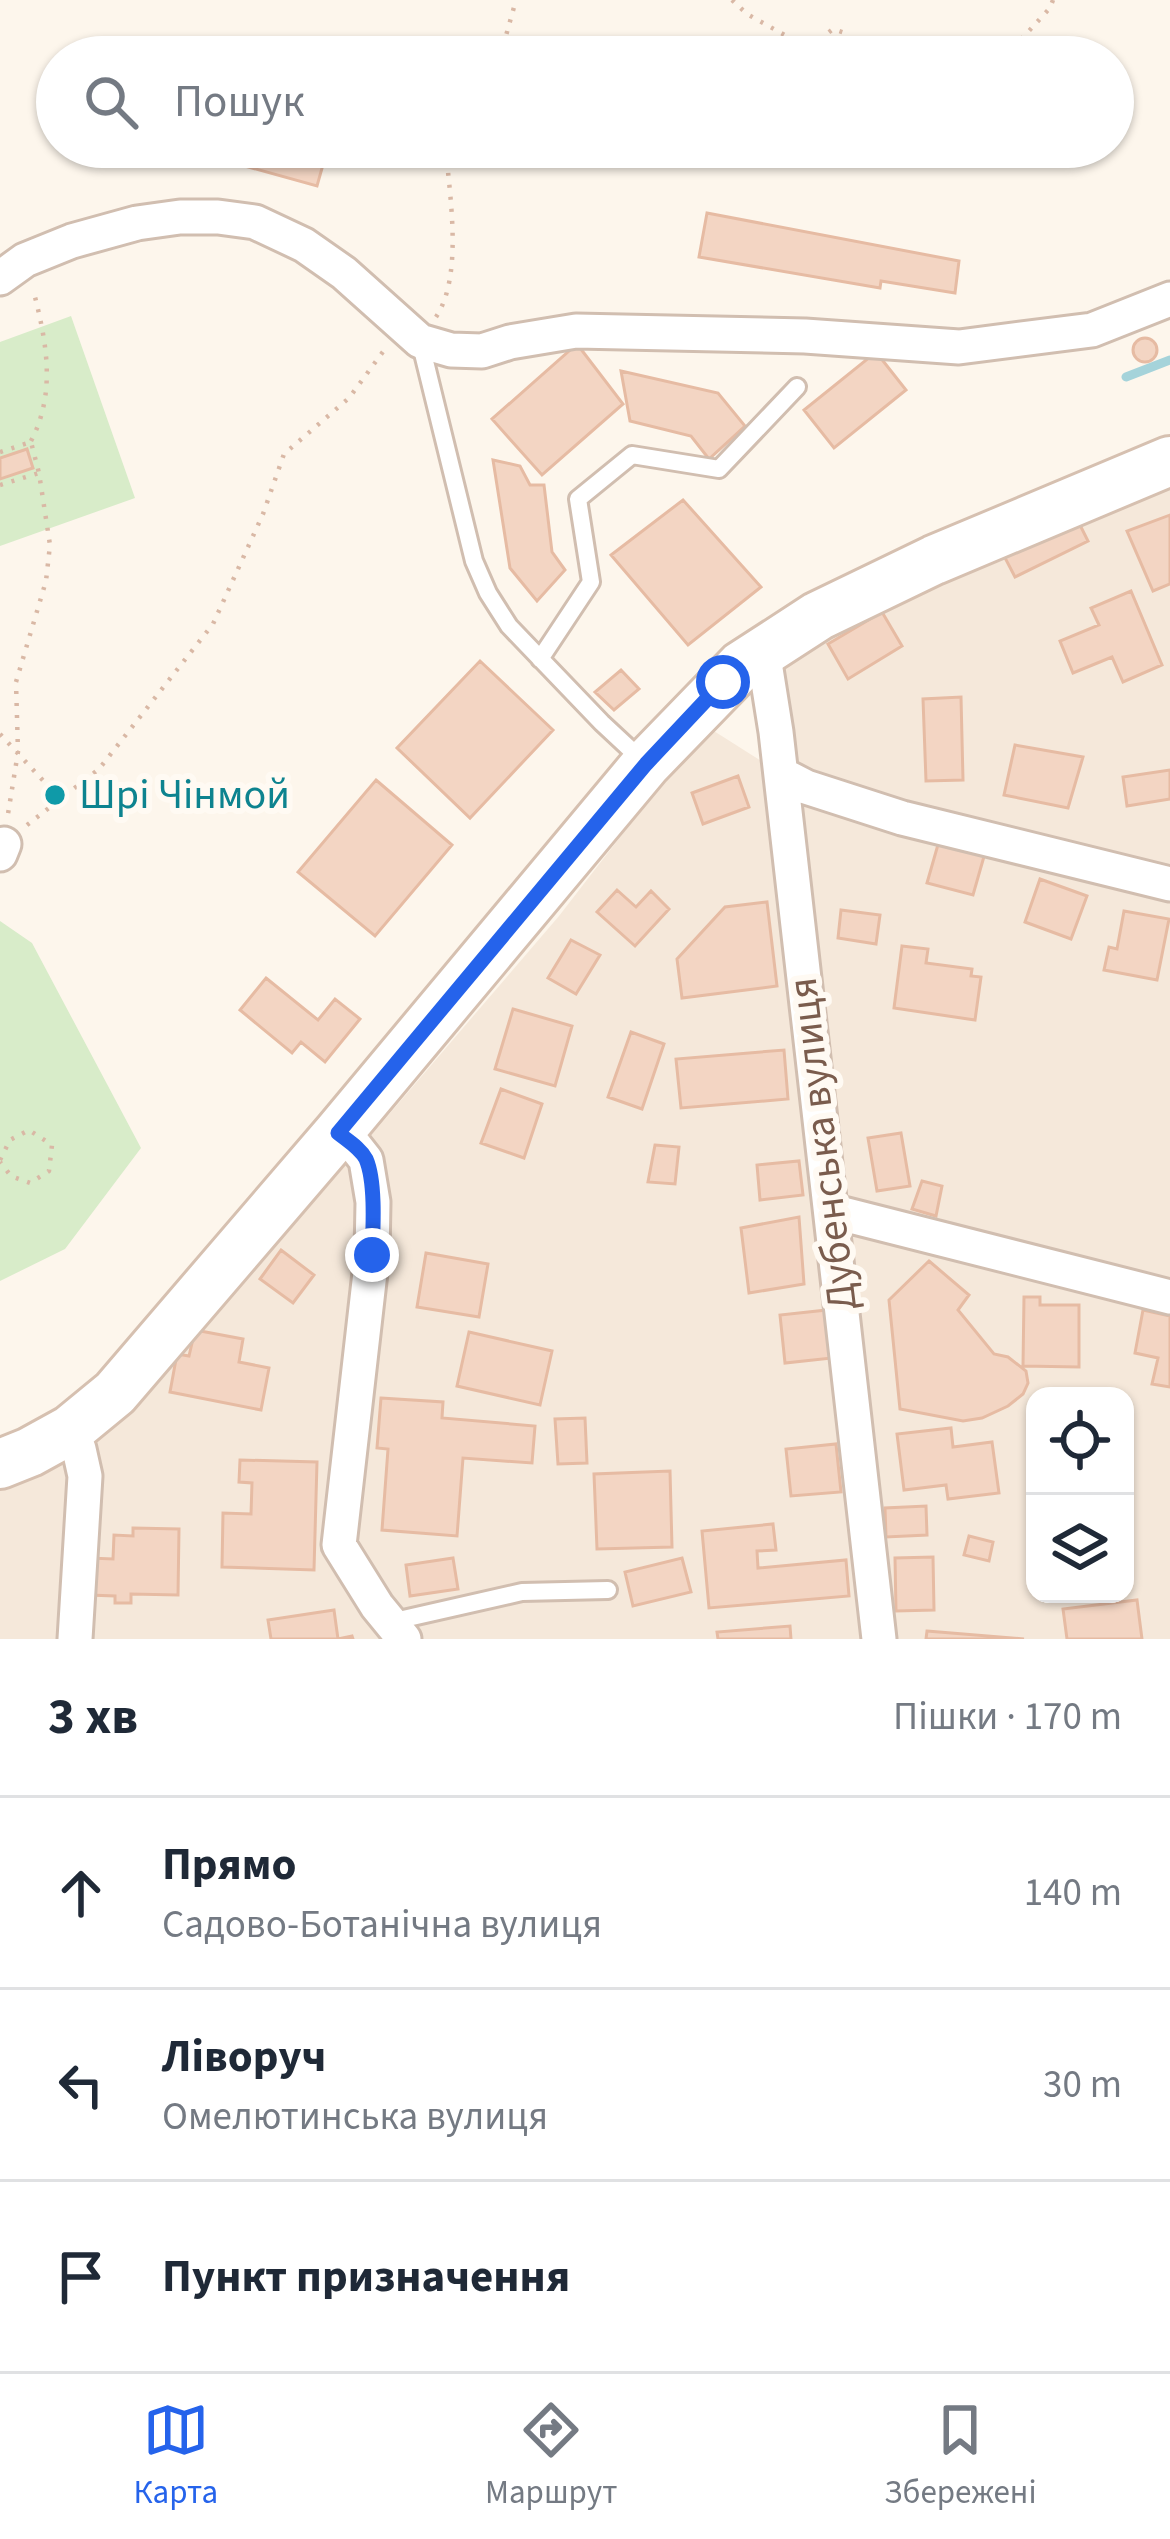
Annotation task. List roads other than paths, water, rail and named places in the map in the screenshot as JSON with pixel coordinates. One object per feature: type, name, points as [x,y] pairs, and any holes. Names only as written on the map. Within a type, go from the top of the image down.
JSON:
[{"type":"street","points":[[15,280],[25,260],[72,241],[180,217],[218,217],[255,222],[304,244],[412,334],[451,350],[482,351],[576,331],[805,336],[958,347],[1092,330],[1170,299]]},
{"type":"street","points":[[0,1464],[70,1430],[115,1394],[646,764],[723,682],[818,616],[934,560],[1170,461]]},
{"type":"street","name":"Дубенська вулиця","points":[[763,650],[879,1639]]},
{"type":"street","points":[[781,774],[806,787],[902,818],[1170,884]]},
{"type":"street","points":[[338,1133],[366,1160],[373,1202],[372,1255],[339,1545],[397,1630]]},
{"type":"street","points":[[831,1211],[1170,1297]]},
{"type":"street","points":[[70,1430],[85,1476],[75,1639]]},
{"type":"lane","points":[[412,334],[474,561],[488,593],[509,626],[646,764]]},
{"type":"lane","points":[[540,658],[591,582],[578,499],[632,455],[719,469],[797,387]]},
{"type":"lane","points":[[397,1630],[522,1592],[608,1589]]},
{"type":"waterway","points":[[1126,377],[1170,360]]},
{"type":"place","name":"Шрі Чінмой","points":[[55,795]]}]
